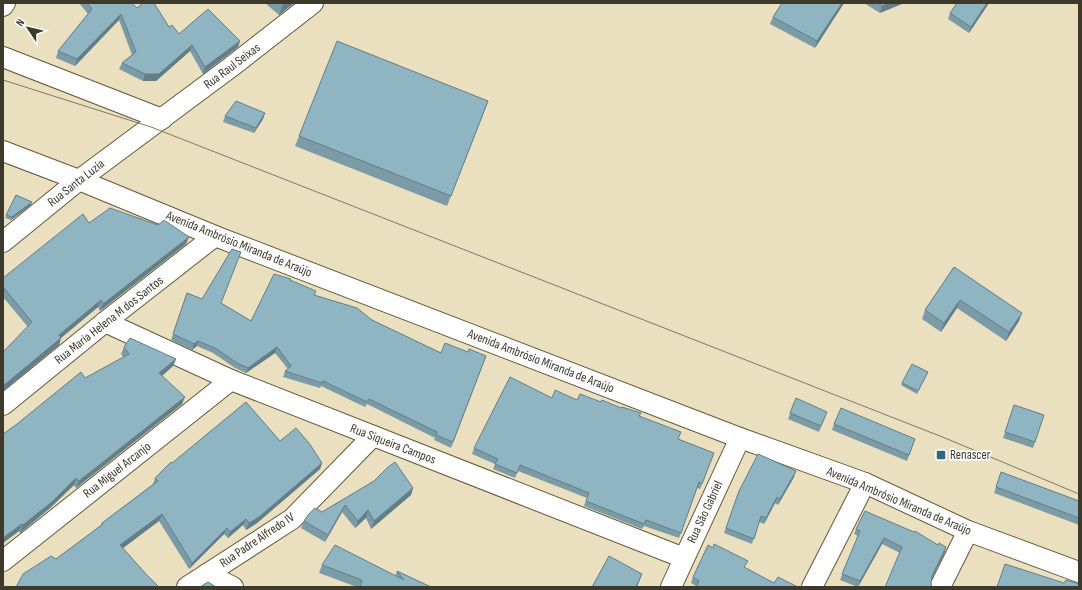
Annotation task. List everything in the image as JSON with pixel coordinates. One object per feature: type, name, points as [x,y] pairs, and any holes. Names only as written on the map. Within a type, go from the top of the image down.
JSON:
[{"type":"street","name":"Rua Raul Seixas","points":[[156,123],[313,3]]},
{"type":"street","points":[[3,57],[156,123]]},
{"type":"street","name":"Rua Santa Luzia","points":[[3,242],[79,180],[156,123]]},
{"type":"street","name":"Avenida Ambrósio Miranda de Araújo","points":[[3,151],[79,180],[215,236],[740,438],[865,483],[968,531],[1079,572]]},
{"type":"street","name":"Rua Maria Helena M dos Santos","points":[[3,405],[215,236]]},
{"type":"street","name":"Rua Siqueira Campos","points":[[106,322],[231,380],[684,558]]},
{"type":"street","name":"Rua Miguel Arcanjo","points":[[3,561],[231,380]]},
{"type":"street","name":"Rua Padre Alfredo IV","points":[[187,587],[292,519],[373,436]]},
{"type":"street","name":"Rua São Gabriel","points":[[671,587],[740,438]]},
{"type":"street","points":[[812,587],[865,483]]},
{"type":"street","points":[[940,587],[968,531]]},
{"type":"street","points":[[207,574],[233,587]]},
{"type":"building","points":[[87,3],[132,3],[137,8],[143,3],[154,3],[169,27],[172,25],[179,34],[208,9],[240,41],[205,67],[192,45],[159,74],[145,74],[122,63],[136,52],[121,14],[77,59],[58,51],[92,9]]},
{"type":"building","points":[[782,3],[842,3],[817,41],[773,17]]},
{"type":"building","points":[[878,3],[889,3],[882,6]]},
{"type":"building","points":[[957,3],[987,3],[971,27],[950,13]]},
{"type":"building","points":[[337,41],[488,101],[451,196],[299,136]]},
{"type":"building","points":[[236,101],[265,113],[256,128],[225,116]]},
{"type":"building","points":[[16,195],[32,202],[12,217],[6,215]]},
{"type":"building","points":[[110,208],[158,225],[164,220],[189,237],[103,304],[101,300],[59,335],[61,338],[3,386],[3,352],[32,322],[3,287],[3,278],[83,214],[89,223]]},
{"type":"building","points":[[232,249],[241,252],[221,303],[251,321],[274,274],[291,279],[290,280],[316,291],[314,295],[357,308],[372,320],[441,353],[445,343],[468,352],[469,349],[486,356],[453,442],[436,435],[437,432],[369,399],[367,402],[323,381],[322,383],[285,371],[291,366],[277,347],[248,368],[237,363],[215,348],[198,341],[194,344],[173,334],[187,293],[202,299]]},
{"type":"building","points":[[954,267],[1022,313],[1009,332],[960,300],[944,323],[925,310]]},
{"type":"building","points":[[130,338],[176,359],[159,373],[185,397],[79,481],[76,478],[53,501],[23,525],[22,524],[3,538],[3,434],[81,372],[85,378],[129,354],[124,347]]},
{"type":"building","points":[[912,364],[928,372],[918,391],[902,383]]},
{"type":"building","points":[[510,377],[552,398],[555,390],[577,400],[580,394],[601,402],[602,400],[621,408],[622,407],[641,413],[639,416],[681,432],[678,439],[714,453],[702,484],[699,482],[681,533],[646,520],[644,524],[586,501],[589,493],[520,465],[517,473],[495,464],[498,459],[474,448]]},
{"type":"building","points":[[796,398],[827,412],[821,426],[790,413]]},
{"type":"building","points":[[246,402],[280,441],[296,428],[309,443],[322,463],[259,517],[249,523],[246,519],[230,532],[227,528],[192,563],[162,514],[120,545],[159,587],[16,587],[23,574],[51,556],[56,559],[158,481],[155,478],[171,462],[172,463]]},
{"type":"building","points":[[1014,405],[1044,415],[1035,442],[1005,432]]},
{"type":"building","points":[[841,408],[915,439],[909,455],[834,424]]},
{"type":"building","points":[[758,454],[796,471],[780,499],[777,497],[766,518],[761,516],[754,539],[726,528],[739,491]]},
{"type":"building","points":[[395,462],[413,488],[374,521],[368,510],[358,521],[345,505],[328,535],[304,521],[315,508],[322,512],[374,481]]},
{"type":"building","points":[[1001,472],[1079,501],[1079,518],[996,487]]},
{"type":"building","points":[[865,511],[914,532],[915,531],[938,545],[939,543],[946,547],[932,576],[932,587],[885,587],[902,547],[884,538],[860,581],[842,574],[860,531],[856,529]]},
{"type":"building","points":[[714,544],[748,561],[744,567],[774,583],[778,577],[796,587],[696,587],[699,581],[693,577],[708,545],[713,548]]},
{"type":"building","points":[[335,545],[404,580],[397,571],[431,587],[360,587],[362,580],[322,565]]},
{"type":"building","points":[[609,556],[642,574],[636,587],[592,587]]},
{"type":"building","points":[[1005,564],[1064,583],[1066,580],[1079,584],[1079,587],[997,587]]},
{"type":"building","points":[[208,582],[216,587],[200,587]]},
{"type":"tram line","points":[[3,80],[151,127],[945,438],[1079,494]]},
{"type":"place","name":"Renascer","points":[[941,455]]}]
